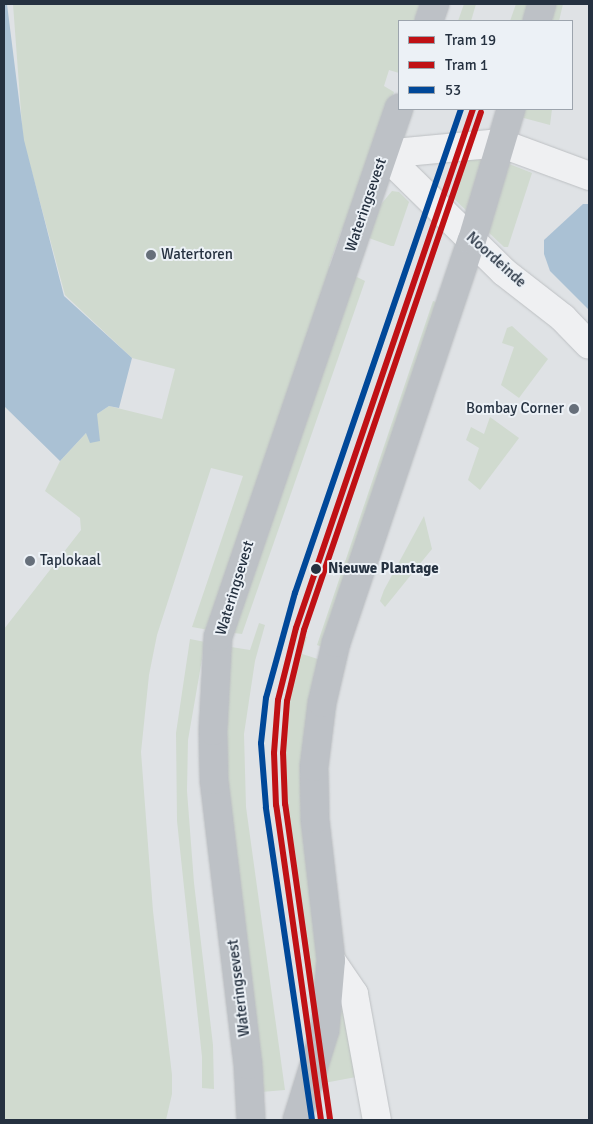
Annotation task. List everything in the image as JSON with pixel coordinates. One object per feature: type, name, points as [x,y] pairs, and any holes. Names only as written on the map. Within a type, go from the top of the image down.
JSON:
[{"type":"main road","points":[[429,20],[434,4]]},
{"type":"main road","points":[[537,20],[542,4]]},
{"type":"main road","name":"Wateringsevest","points":[[251,1120],[248,1065],[214,780],[213,730],[218,637],[398,110]]},
{"type":"main road","points":[[297,1120],[325,1030],[332,960],[315,819],[314,767],[322,703],[336,643],[368,542],[472,240],[511,110]]},
{"type":"street","points":[[384,154],[500,143],[589,176]]},
{"type":"street","name":"Noordeinde","points":[[384,154],[472,240],[589,345]]},
{"type":"street","points":[[332,960],[354,994],[375,1112]]},
{"type":"shaded area","points":[[13,4],[424,4],[418,20],[398,20],[398,73],[389,70],[384,86],[394,92],[347,228],[342,229],[329,266],[334,268],[209,630],[192,627],[243,476],[211,468],[157,635],[149,675],[141,752],[153,911],[172,1075],[172,1094],[166,1120],[4,1120],[4,629],[81,530],[80,518],[45,491],[60,461],[87,432],[97,414],[109,406],[162,419],[175,369],[132,358],[65,295],[23,139]]},
{"type":"shaded area","points":[[464,4],[476,4],[471,20],[458,20]]},
{"type":"shaded area","points":[[516,4],[533,4],[527,20],[510,20]]},
{"type":"shaded area","points":[[552,4],[563,4],[559,20],[546,20]]},
{"type":"shaded area","points":[[520,110],[552,110],[550,125],[520,117]]},
{"type":"shaded area","points":[[464,159],[484,160],[469,213],[451,196]]},
{"type":"shaded area","points":[[507,163],[532,173],[508,247],[504,247],[486,230]]},
{"type":"shaded area","points":[[392,191],[399,192],[409,202],[394,246],[366,237],[378,208]]},
{"type":"shaded area","points":[[351,274],[365,281],[242,634],[234,633]]},
{"type":"shaded area","points":[[433,301],[442,304],[325,648],[317,645]]},
{"type":"shaded area","points":[[512,326],[548,359],[519,398],[501,385],[514,347],[502,343],[507,328]]},
{"type":"shaded area","points":[[490,417],[519,438],[480,490],[468,480],[479,448],[466,440],[471,427],[484,434]]},
{"type":"shaded area","points":[[424,516],[432,549],[385,607],[380,601],[384,590]]},
{"type":"shaded area","points":[[259,623],[265,625],[255,661],[244,734],[246,807],[285,1090],[261,1092],[223,758],[231,647],[250,650]]},
{"type":"shaded area","points":[[302,636],[307,637],[302,654],[321,660],[320,928],[317,1004],[311,1005],[286,823],[282,767],[283,721]]},
{"type":"shaded area","points":[[190,639],[205,642],[188,740],[187,791],[194,883],[213,1045],[214,1089],[202,1088],[202,1057],[177,821],[176,733]]},
{"type":"shaded area","points":[[343,1006],[356,1077],[324,1083],[340,1007]]},
{"type":"water","points":[[4,4],[7,4],[24,140],[64,296],[132,358],[119,408],[109,406],[97,414],[100,441],[90,443],[86,433],[60,461],[4,406]]},
{"type":"water","points":[[583,204],[589,204],[589,310],[550,271],[544,254],[544,240]]},
{"type":"pier","points":[[578,205],[580,206],[542,240],[543,239]]},
{"type":"tram line","name":"19","points":[[321,1120],[276,805],[274,753],[278,700],[296,628],[473,110]]},
{"type":"tram line","name":"1","points":[[330,1119],[285,804],[283,753],[287,701],[304,630],[481,112]]},
{"type":"transit line","name":"53","points":[[312,1120],[266,807],[261,743],[266,698],[295,593],[461,110]]},
{"type":"place","name":"Watertoren","points":[[151,255]]},
{"type":"place","name":"Bombay Corner","points":[[574,409]]},
{"type":"place","name":"Taplokaal","points":[[30,561]]},
{"type":"place","name":"Nieuwe Plantage","points":[[316,569]]}]
